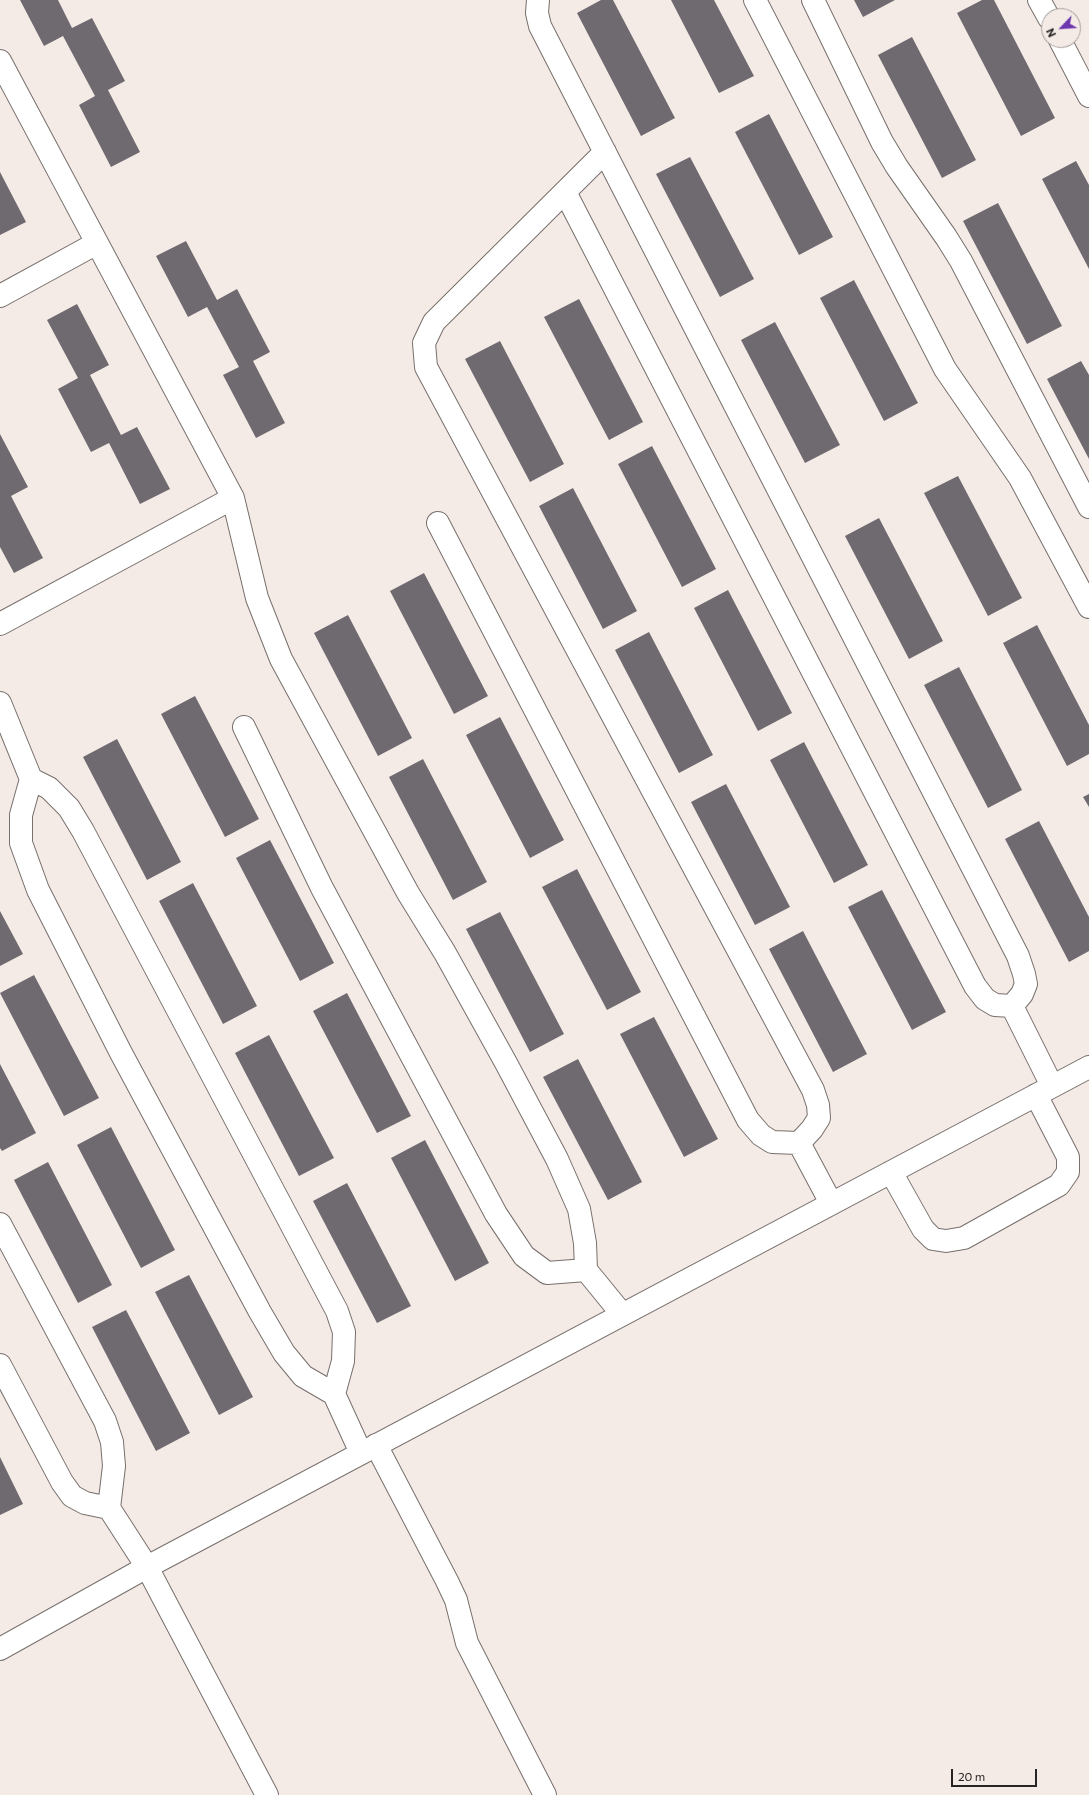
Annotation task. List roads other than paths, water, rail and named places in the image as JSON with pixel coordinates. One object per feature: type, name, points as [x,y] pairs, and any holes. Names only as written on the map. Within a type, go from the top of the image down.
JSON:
[{"type":"street","points":[[538,0],[537,13],[540,26],[1018,956],[1026,984],[1022,994],[1012,1006]]},
{"type":"street","points":[[755,0],[945,369],[1020,478],[1089,607]]},
{"type":"street","points":[[813,0],[882,142],[897,167],[946,237],[961,262],[1089,507]]},
{"type":"street","points":[[1064,48],[1089,96]]},
{"type":"street","points":[[0,61],[233,498],[258,598],[281,659],[404,886],[445,954],[557,1159],[579,1210],[586,1243],[586,1270],[622,1314]]},
{"type":"street","points":[[438,523],[748,1120],[761,1135],[772,1142],[799,1143],[812,1129],[819,1118],[818,1105],[813,1090],[426,368],[424,343],[434,322],[605,152]]},
{"type":"street","points":[[565,192],[975,986],[986,999],[996,1004],[1012,1006]]},
{"type":"street","points":[[0,296],[97,243]]},
{"type":"street","points":[[0,624],[233,498]]},
{"type":"street","points":[[0,703],[31,779],[21,815],[21,843],[38,890],[121,1053],[264,1319],[284,1353],[303,1376],[334,1394],[447,1581],[456,1600],[467,1643],[545,1795]]},
{"type":"street","points":[[244,727],[322,888],[496,1214],[524,1256],[547,1274],[586,1270]]},
{"type":"street","points":[[31,779],[49,788],[69,808],[83,831],[337,1311],[344,1332],[343,1361],[334,1394]]},
{"type":"street","points":[[891,1172],[922,1229],[933,1239],[946,1241],[964,1238],[1059,1185],[1068,1172],[1068,1156],[1012,1006]]},
{"type":"street","points":[[0,1649],[147,1567],[1089,1067]]},
{"type":"street","points":[[799,1143],[831,1203]]},
{"type":"street","points":[[0,1224],[105,1422],[112,1442],[114,1466],[109,1508],[147,1567],[267,1795]]},
{"type":"street","points":[[0,1365],[65,1486],[72,1496],[85,1503],[109,1508]]}]
